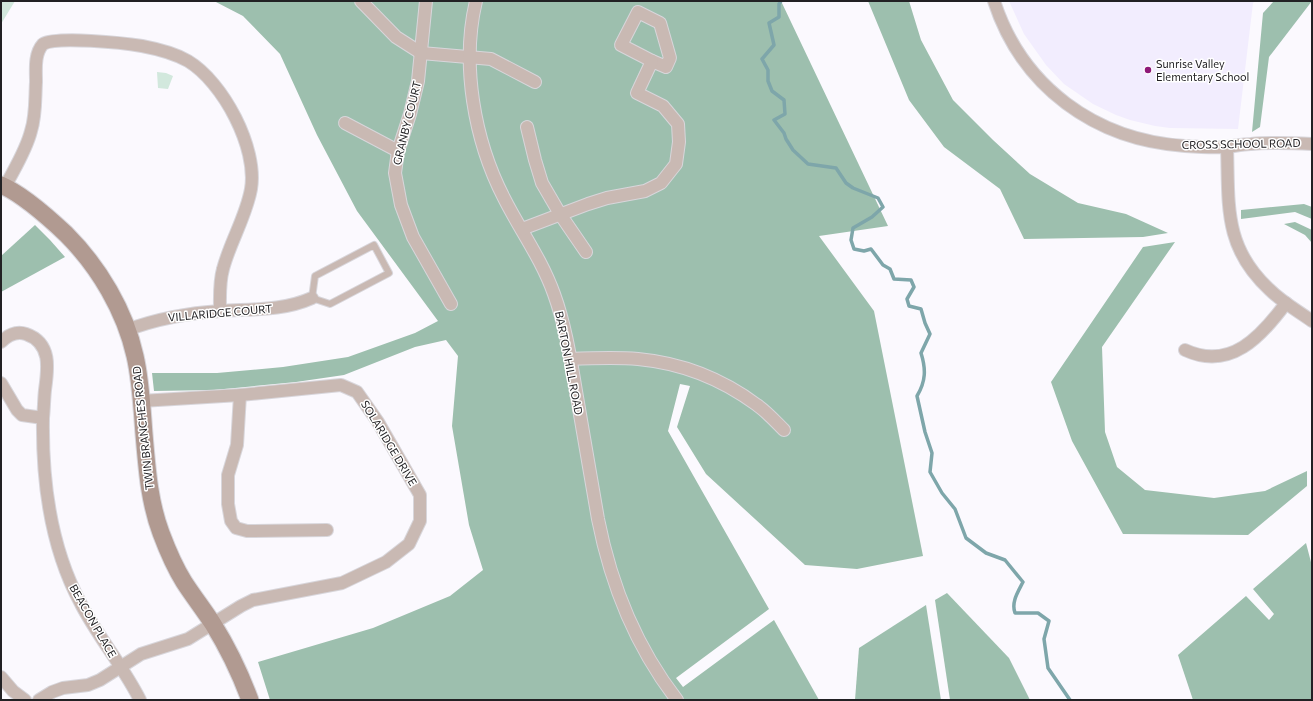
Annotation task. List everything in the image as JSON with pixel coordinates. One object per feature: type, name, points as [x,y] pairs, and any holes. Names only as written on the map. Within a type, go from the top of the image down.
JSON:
[{"type":"main road","name":"TWIN BRANCHES ROAD","points":[[3,186],[40,210],[75,243],[106,285],[128,330],[135,356],[148,478],[152,502],[160,531],[170,557],[183,581],[213,624],[229,651],[243,680],[250,700]]},
{"type":"street","points":[[361,1],[396,37],[421,53],[491,59],[535,82]]},
{"type":"street","name":"GRANBY COURT","points":[[426,1],[416,88],[410,114],[398,151],[395,173],[401,205],[413,237],[451,304]]},
{"type":"street","name":"BARTON HILL ROAD","points":[[476,1],[473,13],[470,57],[472,93],[485,153],[504,199],[540,261],[554,293],[564,326],[598,519],[604,548],[613,579],[626,613],[640,643],[655,668],[678,700]]},
{"type":"street","name":"CROSS SCHOOL ROAD","points":[[994,1],[999,16],[1010,39],[1037,78],[1071,107],[1093,121],[1124,135],[1160,144],[1186,146],[1227,147],[1285,142],[1312,144]]},
{"type":"street","points":[[638,12],[660,23],[670,58],[666,67],[652,61],[622,45],[638,12]]},
{"type":"street","points":[[3,186],[29,139],[32,130],[36,63],[38,53],[43,44],[50,41],[131,44],[171,53],[189,62],[204,74],[218,90],[229,107],[244,136],[250,152],[252,166],[252,184],[248,203],[223,269],[220,282],[220,311]]},
{"type":"street","points":[[522,229],[607,198],[645,191],[661,183],[676,164],[679,142],[678,124],[663,106],[637,93],[652,61]]},
{"type":"street","points":[[345,123],[398,151]]},
{"type":"street","points":[[527,127],[542,182],[560,214],[586,252]]},
{"type":"street","points":[[1227,147],[1229,208],[1234,238],[1241,254],[1250,269],[1271,292],[1312,321]]},
{"type":"street","name":"VILLARIDGE COURT","points":[[128,330],[151,321],[169,317],[220,311],[276,309],[290,306],[312,298]]},
{"type":"street","points":[[1185,350],[1206,356],[1227,355],[1251,342],[1272,322],[1286,303]]},
{"type":"street","name":"BEACON PLACE","points":[[1,342],[7,336],[15,333],[23,333],[31,336],[44,350],[48,362],[43,418],[47,493],[58,550],[80,604],[140,700]]},
{"type":"street","points":[[570,359],[637,359],[684,368],[710,377],[731,388],[757,405],[784,430]]},
{"type":"street","points":[[1,383],[17,410],[22,415],[43,418]]},
{"type":"street","name":"SOLARIDGE DRIVE","points":[[39,700],[52,692],[63,688],[88,685],[100,680],[141,654],[188,639],[253,600],[342,583],[386,562],[409,544],[420,521],[420,495],[378,422],[357,392],[341,385],[240,395],[141,401]]},
{"type":"street","points":[[240,395],[237,445],[228,475],[228,504],[231,521],[236,528],[247,531],[327,530]]},
{"type":"street","points":[[1,677],[13,691],[25,700]]},
{"type":"lane","points":[[374,245],[389,273],[330,304],[312,298],[315,276],[374,245]]},
{"type":"shaded area","name":"Sunrise Valley Elementary School","points":[[1009,1],[1255,1],[1253,3],[1238,129],[1170,128],[1155,126],[1130,120],[1093,104],[1064,84],[1046,65],[1024,34]]},
{"type":"green space","points":[[1,1],[15,1],[1,24]]},
{"type":"green space","points":[[214,1],[781,1],[888,226],[819,236],[874,311],[923,556],[857,569],[805,565],[706,474],[677,427],[690,386],[680,384],[668,431],[769,609],[676,678],[683,687],[774,620],[819,700],[270,700],[258,662],[373,628],[450,596],[483,570],[469,525],[452,426],[458,356],[446,340],[415,347],[344,375],[296,382],[214,390],[154,391],[152,373],[217,373],[283,367],[348,357],[415,333],[438,321],[357,211],[317,135],[280,54],[243,16]]},
{"type":"green space","points":[[868,1],[909,1],[921,40],[953,100],[1030,174],[1078,203],[1126,214],[1168,233],[1143,237],[1024,239],[1000,189],[944,147],[909,100]]},
{"type":"green space","points":[[1274,1],[1312,1],[1269,57],[1260,127],[1252,132],[1263,13]]},
{"type":"green space","points":[[157,72],[166,73],[173,76],[168,89],[158,88]]},
{"type":"green space","points":[[1304,204],[1312,207],[1312,219],[1295,212],[1241,219],[1241,210]]},
{"type":"green space","points":[[1295,222],[1312,230],[1312,243],[1305,235],[1284,224]]},
{"type":"green space","points":[[35,225],[65,257],[1,292],[1,256]]},
{"type":"green space","points":[[1175,242],[1102,347],[1105,432],[1117,467],[1145,490],[1214,498],[1265,491],[1307,471],[1307,486],[1248,535],[1123,534],[1072,441],[1051,382],[1143,247]]},
{"type":"green space","points":[[1306,543],[1312,566],[1312,700],[1193,700],[1178,655],[1246,596],[1269,620],[1274,614],[1253,589]]},
{"type":"green space","points":[[947,593],[1009,658],[1030,700],[950,700],[935,600]]},
{"type":"green space","points":[[926,605],[941,700],[855,700],[859,648]]},
{"type":"waterway","points":[[781,1],[779,4],[779,17],[769,23],[774,45],[762,59],[768,70],[768,81],[772,91],[784,100],[785,114],[774,120],[784,133],[793,150],[808,164],[836,168],[846,183],[853,188],[878,198],[883,207],[872,217],[853,228],[851,240],[854,249],[864,251],[871,249],[883,265],[890,269],[894,279],[911,280],[914,287],[907,299],[909,306],[921,309],[930,334],[921,353],[924,364],[924,380],[917,396],[925,432],[932,453],[930,472],[942,493],[955,509],[966,538],[986,553],[1005,560],[1023,582],[1014,601],[1015,613],[1038,613],[1049,621],[1044,639],[1048,668],[1070,700]]},
{"type":"place","name":"Sunrise Valley Elementary School","points":[[1148,70]]}]
